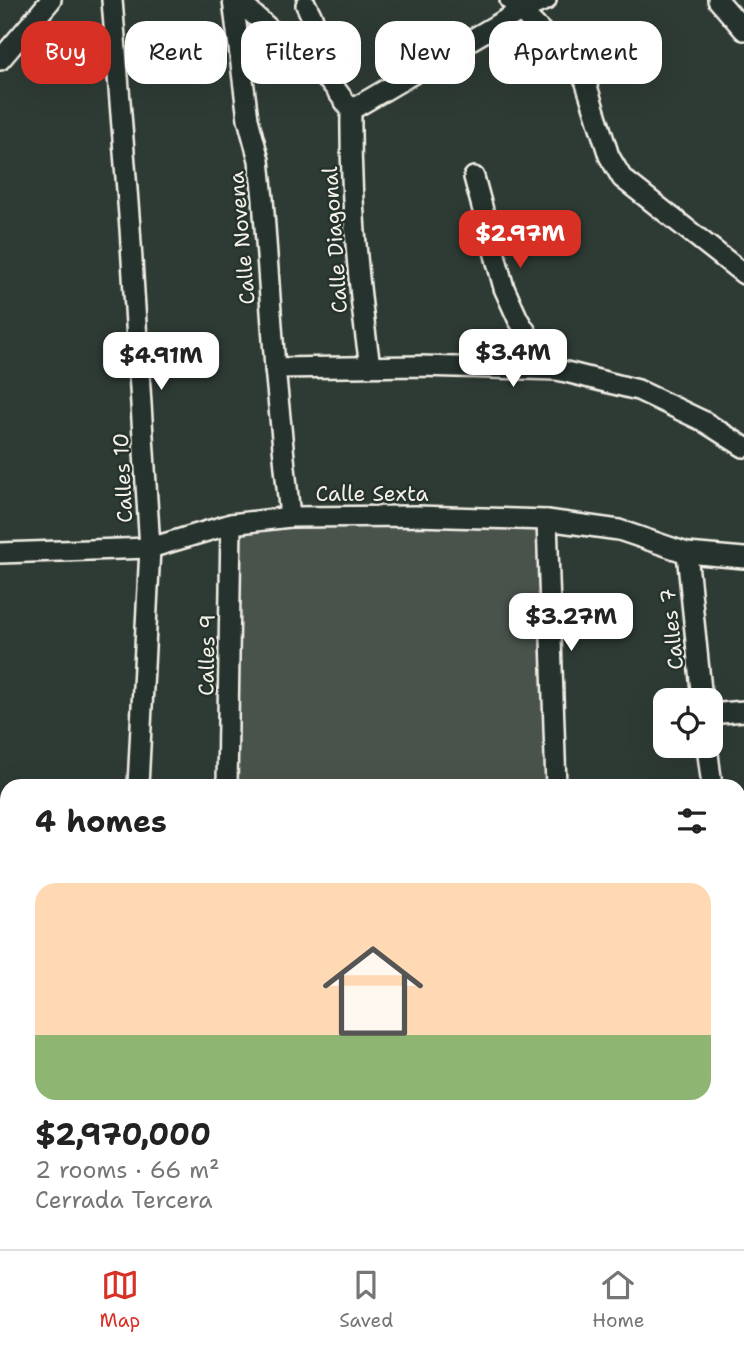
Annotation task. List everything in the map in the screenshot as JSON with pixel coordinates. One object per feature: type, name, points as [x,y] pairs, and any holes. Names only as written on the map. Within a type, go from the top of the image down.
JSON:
[{"type":"street","points":[[0,60],[51,0]]},
{"type":"street","name":"Calles 10","points":[[112,0],[130,228],[150,548],[138,779]]},
{"type":"street","points":[[235,0],[259,21]]},
{"type":"street","name":"Calle Novena","points":[[235,0],[248,120],[258,160],[263,199],[275,368],[290,517]]},
{"type":"street","points":[[332,84],[351,110],[516,5],[546,0]]},
{"type":"street","points":[[718,0],[744,30]]},
{"type":"street","points":[[306,5],[315,21]]},
{"type":"street","points":[[516,5],[568,58],[585,80],[609,156],[622,177],[744,274]]},
{"type":"street","name":"Calle Diagonal","points":[[351,110],[351,199],[370,366]]},
{"type":"street","points":[[474,177],[504,289],[518,319],[534,343],[558,370]]},
{"type":"street","points":[[275,368],[370,366],[558,370],[638,390],[703,421],[744,447]]},
{"type":"street","name":"Calle Sexta","points":[[0,553],[150,548],[231,524],[290,517],[416,516],[547,520],[619,530],[687,553],[744,558]]},
{"type":"street","points":[[547,520],[556,779]]},
{"type":"street","name":"Calles 9","points":[[227,779],[231,524]]},
{"type":"street","name":"Calles 7","points":[[687,553],[701,688]]},
{"type":"street","points":[[723,713],[744,711]]},
{"type":"street","points":[[708,758],[711,779]]},
{"type":"shaded area","points":[[237,524],[542,524],[546,779],[230,779]]}]
